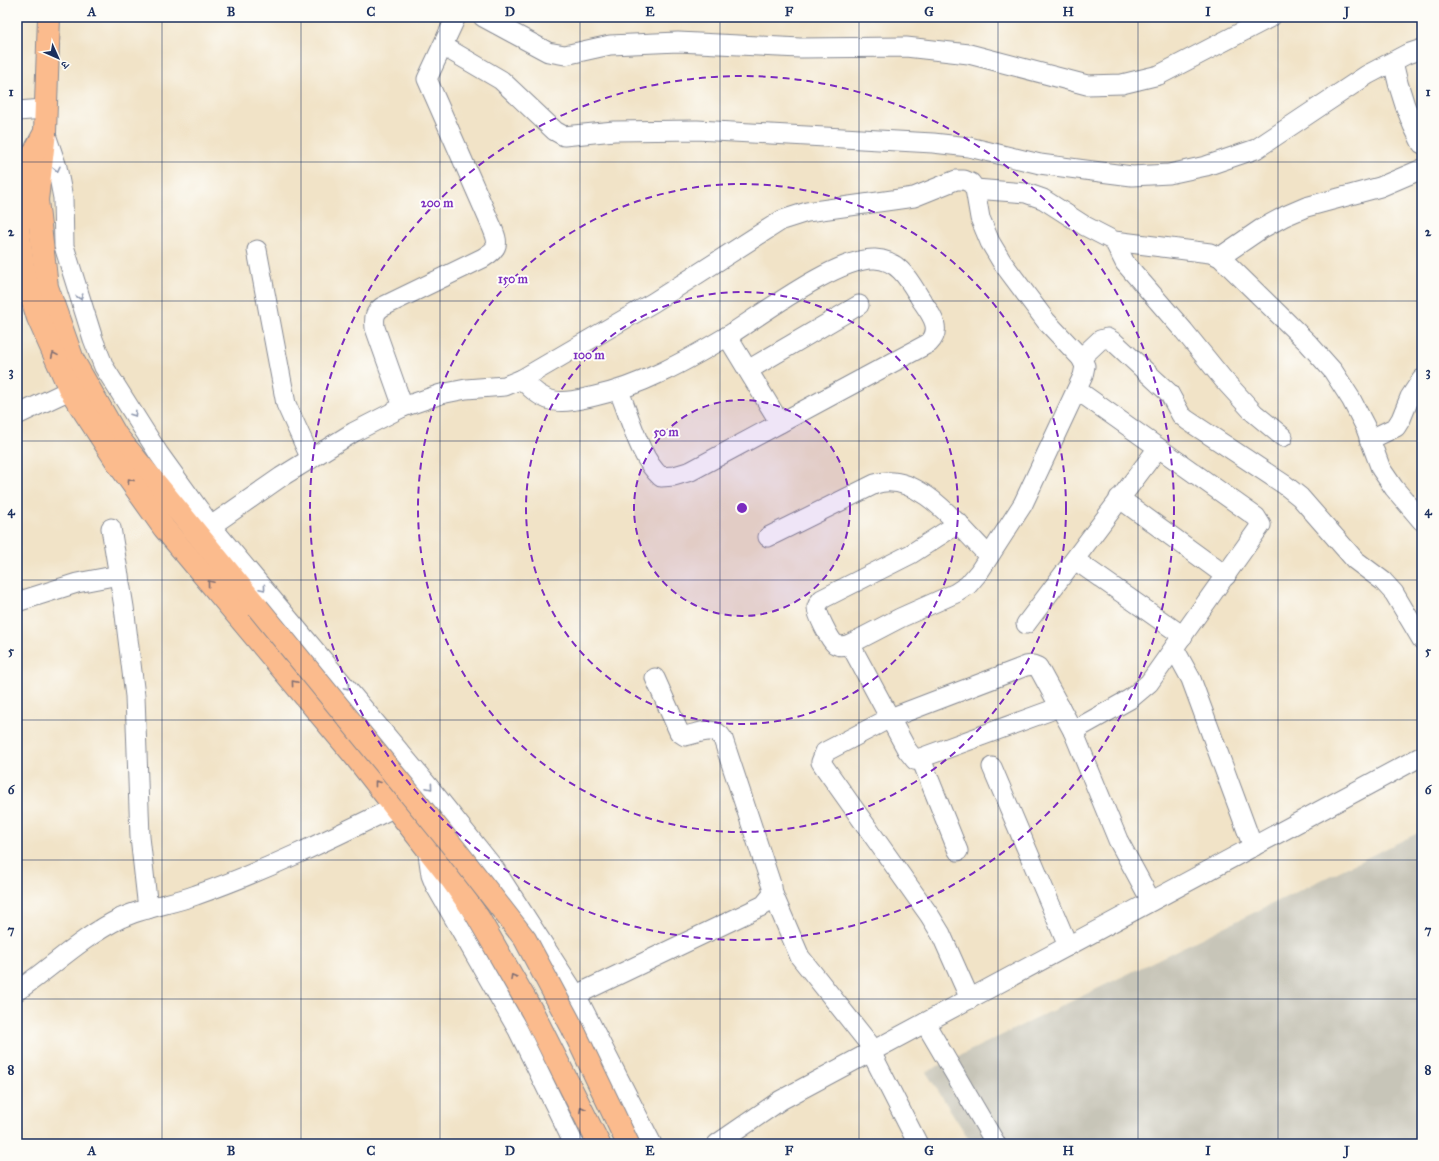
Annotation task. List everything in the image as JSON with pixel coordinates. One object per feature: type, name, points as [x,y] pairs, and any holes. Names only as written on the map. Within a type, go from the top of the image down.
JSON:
[{"type":"main road","points":[[49,17],[45,132],[37,200],[47,287],[73,360],[116,435],[458,853],[525,939],[572,1026],[628,1144]]},
{"type":"main road","points":[[45,132],[22,175],[18,227],[26,281],[38,318],[70,390],[119,466],[164,528],[354,754],[427,847],[478,916],[532,1011],[599,1144]]},
{"type":"street","points":[[403,407],[375,328],[374,318],[376,312],[382,307],[483,258],[493,252],[497,246],[497,240],[492,227],[427,79],[456,17]]},
{"type":"street","points":[[483,17],[548,52],[565,56],[610,45],[678,42],[800,48],[906,47],[969,54],[1087,85],[1122,84],[1159,75],[1271,17]]},
{"type":"street","points":[[445,43],[501,80],[555,131],[564,136],[614,131],[697,130],[933,143],[969,147],[1040,164],[1132,176],[1169,174],[1206,166],[1256,149],[1367,75],[1407,54],[1422,49]]},
{"type":"street","points":[[1393,62],[1398,85],[1412,126],[1422,144]]},
{"type":"street","points":[[17,111],[45,109]]},
{"type":"street","points":[[45,132],[57,167],[61,190],[64,246],[93,339],[104,367],[159,454],[211,526],[460,824],[494,868],[576,995],[652,1144]]},
{"type":"street","points":[[1220,257],[1261,229],[1285,216],[1306,207],[1368,191],[1422,169]]},
{"type":"street","points":[[211,526],[311,458],[354,432],[403,407],[441,394],[505,386],[522,379],[654,302],[782,220],[807,212],[914,197],[956,180],[964,180],[971,183],[975,189],[980,218],[990,242],[1002,262],[1046,321],[1081,358],[1085,366],[1077,390],[1023,504],[979,572],[968,585],[956,593],[900,618],[850,644],[844,646],[840,645],[831,639],[818,612],[817,606],[822,599],[911,554],[959,523]]},
{"type":"street","points":[[975,189],[1026,193],[1043,198],[1094,232],[1114,241],[1210,253],[1220,257],[1308,343],[1333,371],[1351,399],[1364,426],[1381,469],[1394,488],[1422,521]]},
{"type":"street","points":[[1114,241],[1125,263],[1132,272],[1184,331],[1222,379],[1254,413],[1283,437]]},
{"type":"street","points":[[256,250],[286,404],[311,458]]},
{"type":"street","points":[[522,379],[537,395],[550,402],[578,400],[619,391],[660,372],[727,336],[780,300],[836,270],[857,261],[875,259],[891,262],[904,271],[935,322],[936,330],[934,338],[928,343],[691,471],[674,476],[661,477],[653,470],[646,459],[619,391]]},
{"type":"street","points":[[748,370],[859,305]]},
{"type":"street","points":[[727,336],[780,423]]},
{"type":"street","points":[[1081,358],[1100,340],[1107,338],[1114,342],[1169,393],[1181,415],[1295,493],[1355,560],[1383,581],[1394,593],[1422,640]]},
{"type":"street","points":[[1369,440],[1396,426],[1401,419],[1410,396],[1422,379]]},
{"type":"street","points":[[17,415],[70,390]]},
{"type":"street","points":[[1073,732],[1130,698],[1142,689],[1179,642],[1262,525],[1260,521],[1077,390]]},
{"type":"street","points":[[1026,624],[1075,560],[1119,498],[1158,448]]},
{"type":"street","points":[[768,537],[875,484],[892,480],[935,502],[959,523],[989,556]]},
{"type":"street","points":[[1119,498],[1226,576]]},
{"type":"street","points":[[111,528],[119,575],[135,696],[140,837],[148,909]]},
{"type":"street","points":[[1075,560],[1179,642],[1191,679],[1253,847]]},
{"type":"street","points":[[17,602],[77,583],[119,575]]},
{"type":"street","points":[[850,644],[911,756],[915,760],[1060,707]]},
{"type":"street","points":[[970,999],[944,940],[930,916],[821,762],[825,752],[890,718],[1033,665],[1038,666],[1073,732],[1118,840],[1151,901]]},
{"type":"street","points":[[655,678],[679,732],[685,736],[714,731],[719,733],[723,739],[772,886],[773,894],[800,957],[874,1050],[871,1052],[918,1144]]},
{"type":"street","points":[[717,1144],[781,1100],[1422,756]]},
{"type":"street","points":[[921,759],[958,851]]},
{"type":"street","points":[[992,768],[1068,946]]},
{"type":"street","points":[[17,991],[70,950],[122,918],[196,895],[296,855],[395,807]]},
{"type":"street","points":[[460,824],[427,847],[431,875],[435,886],[518,1030],[574,1144]]},
{"type":"street","points":[[576,995],[764,904],[773,894]]},
{"type":"street","points":[[924,1023],[996,1144]]},
{"type":"shaded area","points":[[1422,831],[1422,1144],[972,1144],[926,1072]]}]
